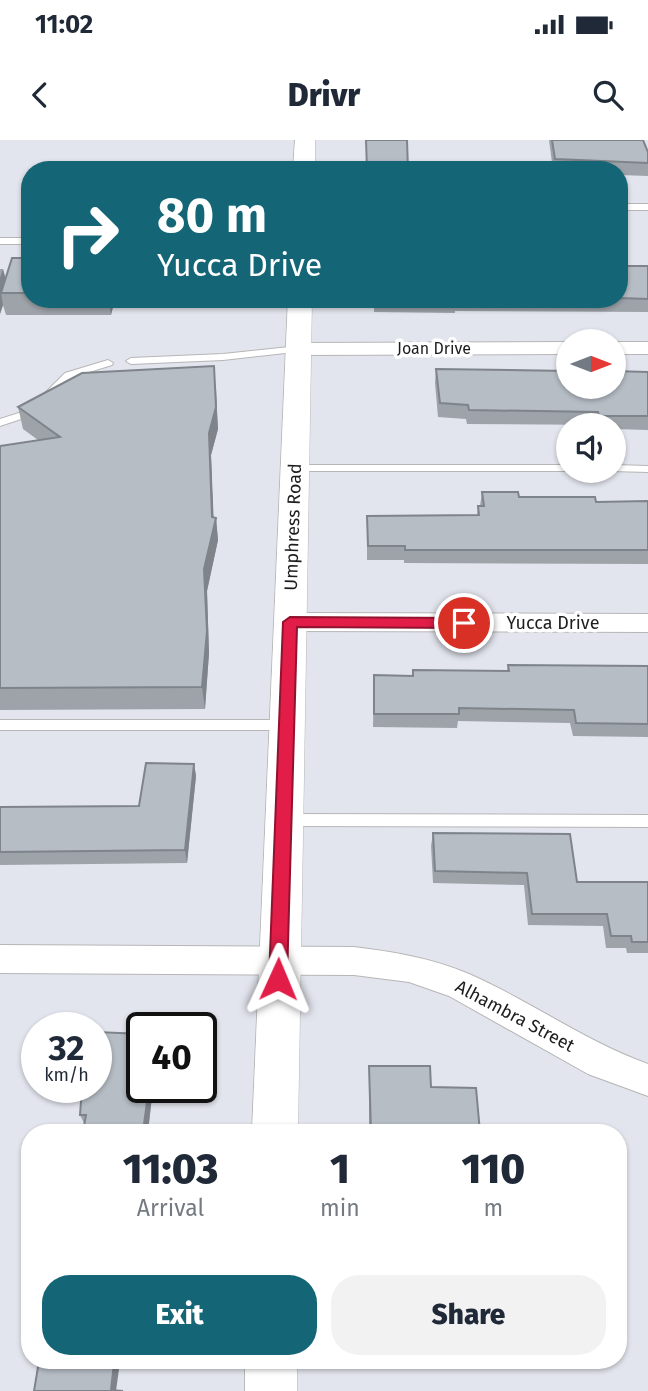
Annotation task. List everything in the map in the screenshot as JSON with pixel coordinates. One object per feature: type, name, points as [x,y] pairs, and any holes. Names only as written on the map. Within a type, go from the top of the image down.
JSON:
[{"type":"street","points":[[304,161],[305,140]]},
{"type":"street","name":"Umphress Road","points":[[275,1124],[300,308]]},
{"type":"street","name":"Joan Drive","points":[[299,349],[556,348]]},
{"type":"street","points":[[626,348],[648,348]]},
{"type":"street","name":"Yucca Drive","points":[[290,622],[648,623]]},
{"type":"street","name":"Alhambra Street","points":[[0,959],[354,961],[409,968],[460,985],[499,1004],[600,1063],[648,1080]]},
{"type":"street","points":[[271,1369],[271,1391]]},
{"type":"lane","points":[[628,208],[648,208]]},
{"type":"lane","points":[[0,241],[21,242]]},
{"type":"lane","points":[[131,361],[299,349]]},
{"type":"lane","points":[[0,423],[32,412],[69,375],[108,363]]},
{"type":"lane","points":[[296,468],[556,468]]},
{"type":"lane","points":[[626,468],[648,468]]},
{"type":"lane","points":[[0,725],[286,725]]},
{"type":"lane","points":[[283,820],[648,821]]},
{"type":"building","points":[[366,140],[407,140],[408,161],[367,161]]},
{"type":"building","points":[[552,140],[643,140],[648,152],[648,163],[555,159]]},
{"type":"building","points":[[12,258],[21,258],[21,293],[1,293]]},
{"type":"building","points":[[628,266],[648,266],[648,299],[628,298]]},
{"type":"building","points":[[214,366],[216,407],[209,433],[212,517],[216,518],[204,569],[207,631],[202,687],[0,688],[0,446],[60,437],[18,407],[82,373]]},
{"type":"building","points":[[436,369],[556,371],[556,399],[626,399],[626,371],[648,372],[648,416],[598,412],[469,410],[468,405],[440,403]]},
{"type":"building","points":[[482,492],[518,492],[519,497],[595,497],[596,502],[648,501],[648,550],[405,550],[405,546],[368,546],[367,516],[479,515],[478,506],[484,506]]},
{"type":"building","points":[[508,665],[648,666],[648,724],[576,723],[574,710],[459,708],[459,714],[374,714],[374,675],[413,676],[413,670],[509,671]]},
{"type":"building","points":[[146,763],[194,764],[185,850],[0,852],[0,807],[139,806]]},
{"type":"building","points":[[433,833],[570,834],[577,882],[648,882],[648,942],[632,942],[631,936],[611,936],[607,914],[532,914],[527,873],[435,871]]},
{"type":"building","points":[[112,1033],[126,1033],[126,1103],[147,1103],[144,1124],[84,1124],[86,1115],[80,1115],[81,1103],[112,1103]]},
{"type":"building","points":[[369,1066],[430,1066],[431,1087],[476,1088],[479,1124],[371,1124]]},
{"type":"building","points":[[38,1369],[113,1369],[111,1390],[123,1391],[34,1391]]},
{"type":"route","points":[[278,979],[290,622],[464,623]]}]
